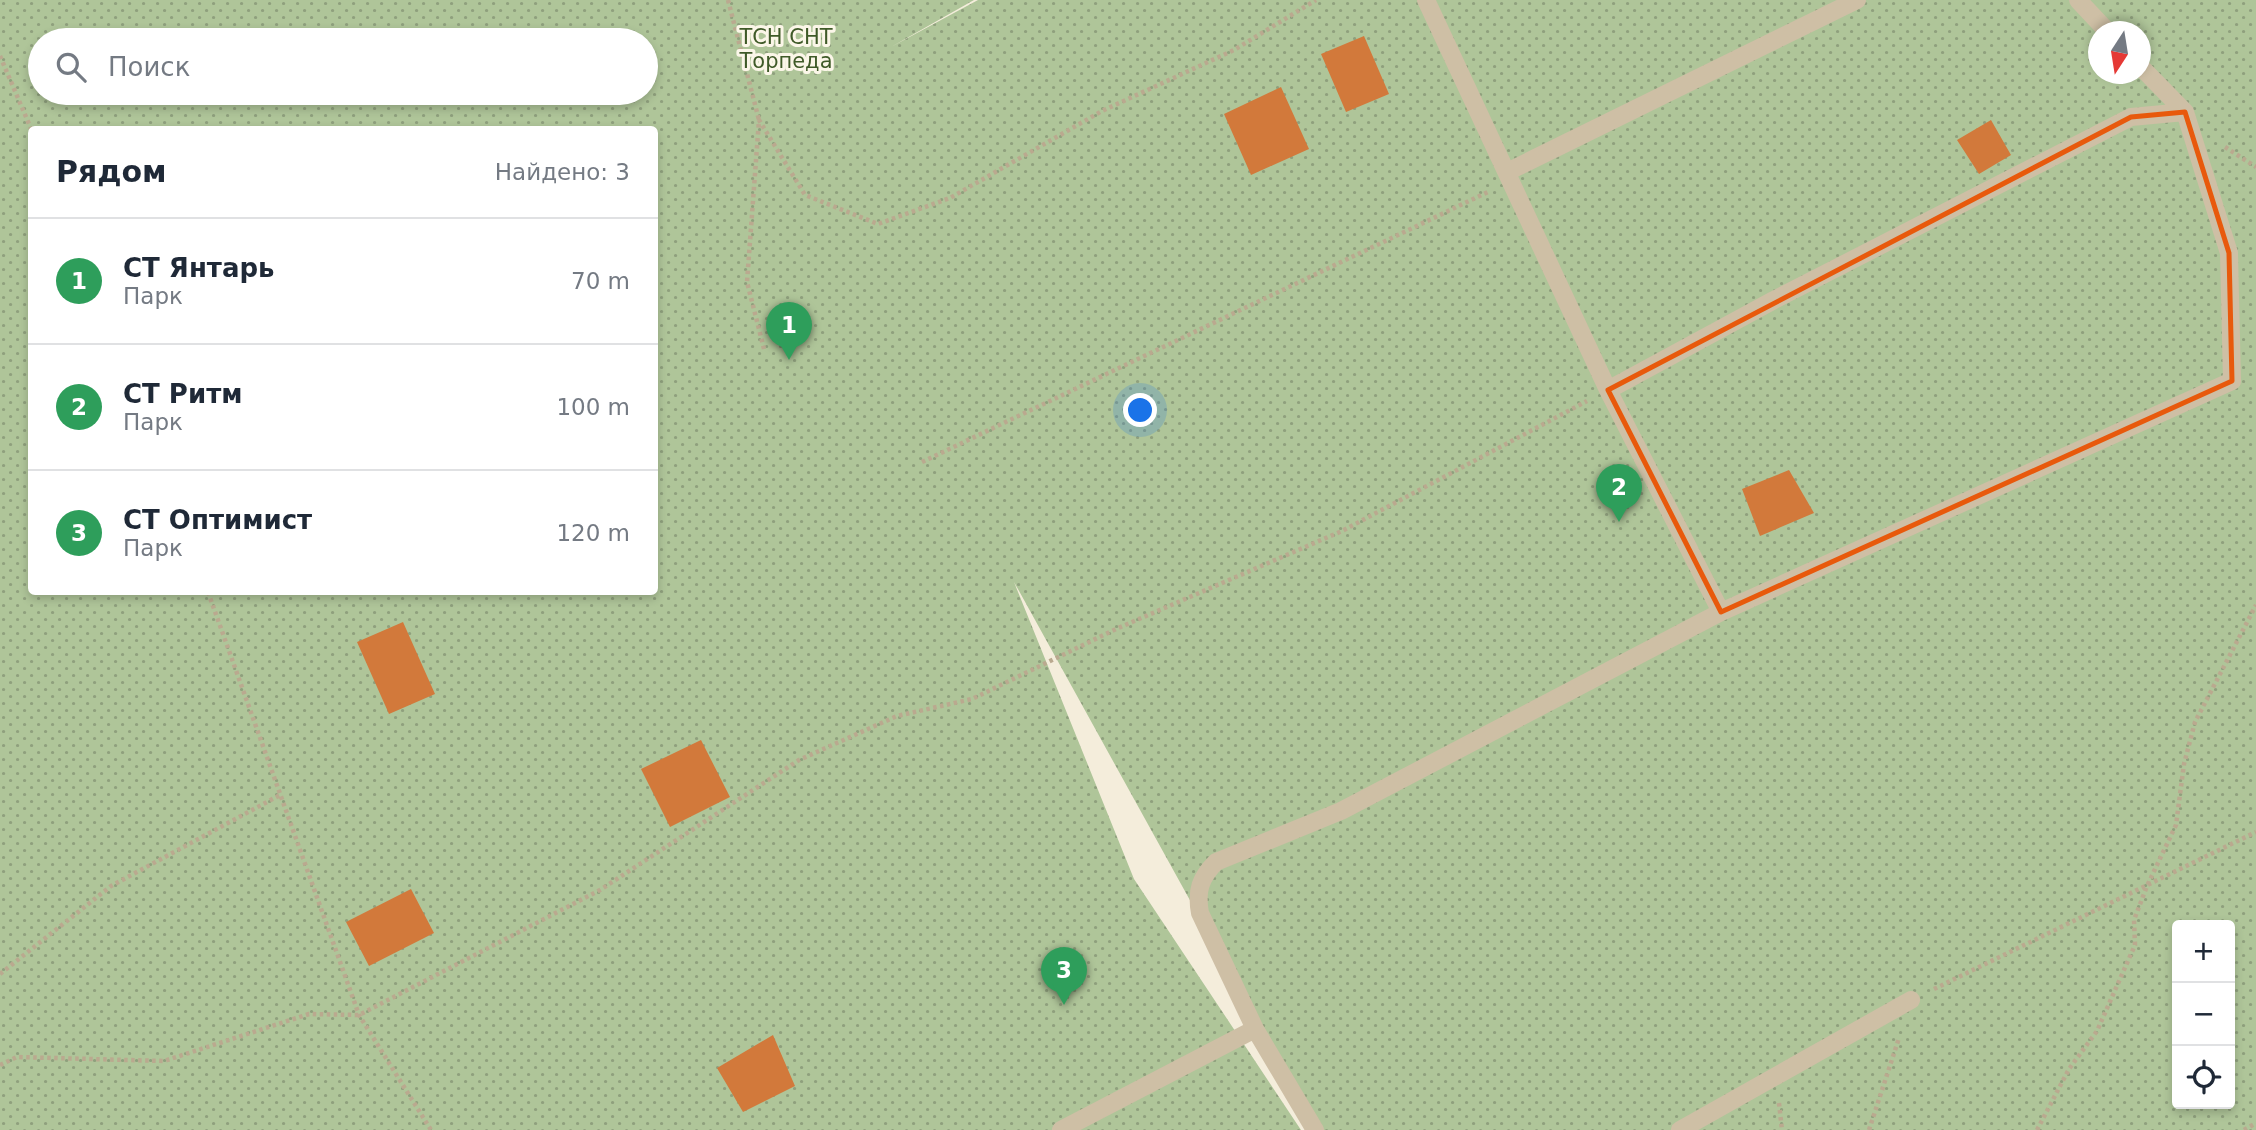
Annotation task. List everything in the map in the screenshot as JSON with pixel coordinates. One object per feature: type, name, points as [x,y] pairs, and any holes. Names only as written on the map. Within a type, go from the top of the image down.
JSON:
[{"type":"street","points":[[1426,0],[1608,390],[1721,612]]},
{"type":"street","points":[[1509,177],[1857,0]]},
{"type":"street","points":[[2078,0],[2098,21]]},
{"type":"street","points":[[1315,1130],[1255,1030],[1200,912],[1197,898],[1199,884],[1205,872],[1216,862],[1341,811],[1721,612],[2232,382],[2229,253],[2185,112],[2151,77]]},
{"type":"street","points":[[1608,390],[1774,300],[2130,117],[2185,112]]},
{"type":"street","points":[[1680,1130],[1911,1000]]},
{"type":"street","points":[[1061,1130],[1255,1030]]},
{"type":"path","points":[[729,0],[759,120],[805,195],[878,224],[950,198],[1102,111],[1234,51],[1316,0]]},
{"type":"path","points":[[0,56],[30,126]]},
{"type":"path","points":[[759,120],[747,282],[764,349]]},
{"type":"path","points":[[922,462],[1509,177]]},
{"type":"path","points":[[0,1065],[17,1056],[164,1061],[309,1014],[359,1015],[600,890],[799,760],[897,716],[972,699],[1116,629],[1342,531],[1608,390]]},
{"type":"path","points":[[209,595],[359,1015],[431,1130]]},
{"type":"path","points":[[2038,1130],[2069,1069],[2097,1031],[2135,944],[2134,920],[2176,825],[2184,764],[2195,722],[2256,605]]},
{"type":"path","points":[[0,974],[111,886],[280,795]]},
{"type":"path","points":[[1869,1130],[1911,1000],[2256,832]]},
{"type":"path","points":[[2244,1130],[2256,1123]]},
{"type":"highlighted area","points":[[2185,112],[2229,253],[2232,381],[1721,612],[1608,390],[2131,117]]},
{"type":"green space","name":"ТСН СНТ Торпеда","points":[[0,0],[974,0],[891,47],[978,0],[2256,0],[2256,1130],[1317,1130],[1014,582],[1134,879],[1301,1130],[0,1130]]},
{"type":"building","points":[[1364,36],[1389,94],[1346,112],[1321,54]]},
{"type":"building","points":[[1281,87],[1309,149],[1251,175],[1224,114]]},
{"type":"building","points":[[1991,120],[2011,155],[1979,174],[1957,140]]},
{"type":"building","points":[[1789,470],[1814,513],[1760,536],[1742,489]]},
{"type":"building","points":[[403,622],[435,694],[389,714],[357,642]]},
{"type":"building","points":[[701,740],[730,797],[670,827],[641,769]]},
{"type":"building","points":[[411,889],[434,933],[369,966],[346,922]]},
{"type":"building","points":[[773,1035],[795,1086],[743,1112],[717,1068]]},
{"type":"place","name":"СТ Янтарь","points":[[789,360]]},
{"type":"place","name":"СТ Ритм","points":[[1619,522]]},
{"type":"place","name":"СТ Оптимист","points":[[1064,1005]]}]
